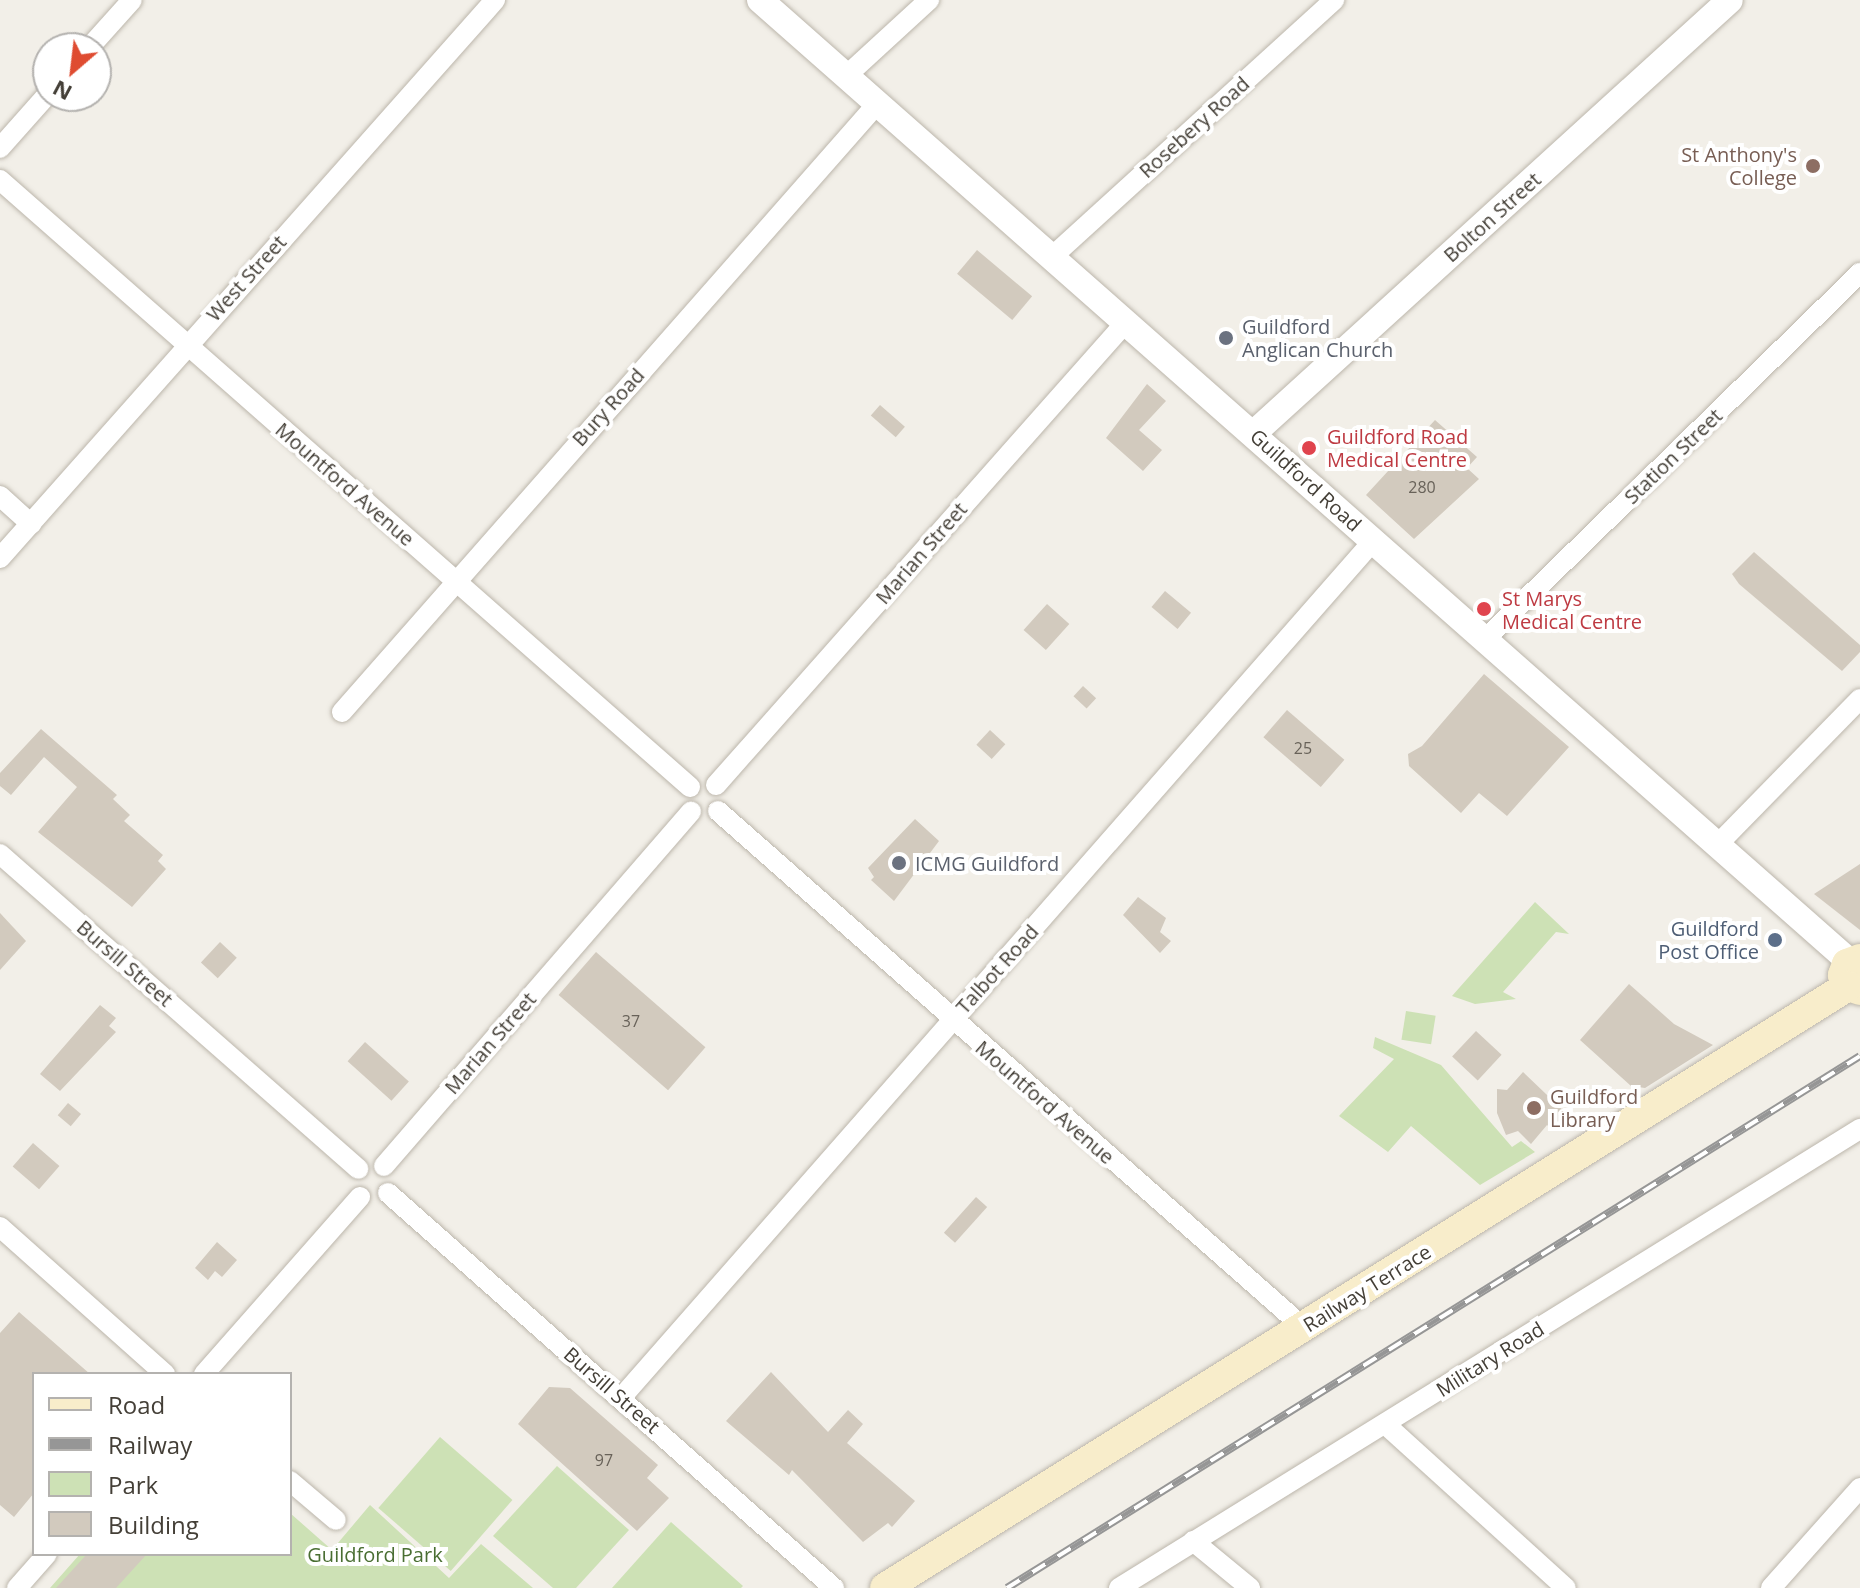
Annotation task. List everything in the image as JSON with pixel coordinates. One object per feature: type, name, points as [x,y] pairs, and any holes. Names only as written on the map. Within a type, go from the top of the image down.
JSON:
[{"type":"main road","name":"Railway Terrace","points":[[885,1588],[1303,1327],[1855,974]]},
{"type":"street","points":[[103,32],[132,0]]},
{"type":"street","name":"West Street","points":[[0,558],[495,0]]},
{"type":"street","name":"Guildford Road","points":[[760,0],[1054,255],[1718,844],[1855,974]]},
{"type":"street","points":[[846,76],[929,0]]},
{"type":"street","name":"Rosebery Road","points":[[1054,255],[1334,0]]},
{"type":"street","name":"Bolton Street","points":[[1254,433],[1730,0]]},
{"type":"street","name":"Bury Road","points":[[342,712],[454,580],[877,104]]},
{"type":"street","points":[[0,148],[32,112]]},
{"type":"street","name":"Mountford Avenue","points":[[0,180],[690,787]]},
{"type":"street","name":"Station Street","points":[[1486,638],[1860,273]]},
{"type":"street","name":"Marian Street","points":[[716,785],[1127,321]]},
{"type":"street","points":[[0,496],[31,524]]},
{"type":"street","name":"Talbot Road","points":[[621,1398],[1374,540]]},
{"type":"street","points":[[1718,844],[1860,699]]},
{"type":"street","points":[[705,780],[716,785],[723,801],[718,811],[702,817],[691,811],[686,797],[690,787],[705,780]]},
{"type":"street","name":"Marian Street","points":[[384,1166],[691,811]]},
{"type":"street","name":"Mountford Avenue","points":[[718,811],[1303,1327]]},
{"type":"street","name":"Bursill Street","points":[[0,854],[358,1169]]},
{"type":"street","name":"Military Road","points":[[1119,1588],[1860,1129]]},
{"type":"street","points":[[368,1163],[384,1166],[392,1182],[388,1193],[378,1200],[360,1197],[353,1183],[358,1169],[368,1163]]},
{"type":"street","name":"Bursill Street","points":[[388,1193],[834,1588]]},
{"type":"street","points":[[206,1372],[360,1197]]},
{"type":"street","points":[[0,1227],[163,1372]]},
{"type":"street","points":[[1385,1424],[1566,1588]]},
{"type":"street","points":[[292,1483],[336,1520]]},
{"type":"street","points":[[1771,1588],[1860,1488]]},
{"type":"street","points":[[1193,1541],[1250,1588]]},
{"type":"street","points":[[17,1588],[45,1556]]},
{"type":"green space","points":[[1535,902],[1569,934],[1556,932],[1503,992],[1516,999],[1475,1004],[1452,996]]},
{"type":"green space","points":[[1406,1011],[1436,1016],[1431,1044],[1401,1040]]},
{"type":"green space","points":[[1375,1037],[1441,1065],[1512,1147],[1521,1141],[1535,1152],[1480,1185],[1411,1126],[1388,1152],[1339,1116],[1394,1059],[1373,1048]]},
{"type":"green space","points":[[440,1437],[512,1500],[451,1571],[378,1508]]},
{"type":"green space","points":[[557,1466],[629,1530],[576,1588],[553,1588],[493,1536]]},
{"type":"green space","name":"Guildford Park","points":[[370,1505],[449,1578],[481,1544],[533,1588],[50,1588],[78,1556],[292,1556],[292,1515],[332,1550]]},
{"type":"green space","points":[[671,1522],[743,1586],[612,1588]]},
{"type":"building","points":[[977,250],[1032,296],[1012,320],[957,274]]},
{"type":"building","points":[[1147,384],[1166,401],[1139,430],[1162,450],[1143,471],[1106,438]]},
{"type":"building","points":[[880,405],[905,427],[896,437],[871,416]]},
{"type":"building","points":[[1435,420],[1477,457],[1467,468],[1479,479],[1414,539],[1366,495]]},
{"type":"building","points":[[1754,552],[1860,645],[1860,652],[1842,671],[1739,584],[1732,574]]},
{"type":"building","points":[[1165,591],[1191,613],[1178,629],[1152,607]]},
{"type":"building","points":[[1047,604],[1069,624],[1046,650],[1024,630]]},
{"type":"building","points":[[1484,674],[1569,747],[1507,816],[1479,793],[1461,813],[1409,766],[1408,754],[1422,746]]},
{"type":"building","points":[[1083,686],[1096,698],[1087,709],[1073,696]]},
{"type":"building","points":[[1287,710],[1344,760],[1321,787],[1263,737]]},
{"type":"building","points":[[41,729],[117,795],[113,799],[130,815],[124,821],[163,855],[158,861],[166,869],[132,907],[38,832],[77,787],[44,757],[11,795],[0,786],[0,773]]},
{"type":"building","points":[[990,730],[1005,744],[992,759],[976,745]]},
{"type":"building","name":"ICMG Guildford","points":[[915,819],[939,841],[894,901],[871,880],[874,877],[868,868]]},
{"type":"building","points":[[1860,864],[1860,930],[1814,894]]},
{"type":"building","points":[[1138,897],[1166,918],[1160,932],[1171,941],[1160,953],[1123,915]]},
{"type":"building","points":[[0,913],[26,941],[0,970]]},
{"type":"building","points":[[220,942],[237,958],[218,978],[201,962]]},
{"type":"building","points":[[596,952],[705,1047],[668,1090],[559,995]]},
{"type":"building","points":[[1629,984],[1674,1024],[1713,1045],[1645,1088],[1631,1086],[1580,1040]]},
{"type":"building","points":[[100,1005],[116,1018],[109,1026],[116,1032],[60,1091],[40,1074]]},
{"type":"building","points":[[1476,1031],[1502,1055],[1478,1080],[1452,1057]]},
{"type":"building","points":[[365,1042],[409,1081],[391,1101],[348,1061]]},
{"type":"building","points":[[1523,1072],[1568,1115],[1553,1130],[1547,1125],[1531,1144],[1518,1131],[1506,1135],[1497,1113],[1497,1089],[1507,1090]]},
{"type":"building","points":[[68,1103],[81,1114],[71,1126],[58,1115]]},
{"type":"building","points":[[33,1143],[59,1166],[39,1189],[13,1166]]},
{"type":"building","points":[[976,1197],[987,1207],[955,1243],[944,1233]]},
{"type":"building","points":[[217,1242],[237,1260],[222,1277],[215,1271],[208,1280],[195,1268]]},
{"type":"building","points":[[19,1312],[88,1372],[32,1372],[32,1495],[14,1517],[0,1505],[0,1333]]},
{"type":"building","points":[[771,1372],[828,1432],[848,1410],[863,1424],[847,1443],[915,1501],[892,1527],[888,1523],[863,1542],[792,1470],[789,1475],[726,1421]]},
{"type":"building","points":[[549,1387],[570,1388],[658,1465],[647,1478],[669,1498],[637,1531],[518,1424]]},
{"type":"building","points":[[85,1556],[145,1556],[116,1588],[56,1588]]},
{"type":"railway","points":[[1007,1588],[1860,1056]]},
{"type":"place","name":"St Anthony's College","points":[[1813,166]]},
{"type":"place","name":"Guildford Anglican Church","points":[[1226,338]]},
{"type":"place","name":"Guildford Road Medical Centre","points":[[1309,448]]},
{"type":"place","name":"St Marys Medical Centre","points":[[1484,609]]},
{"type":"place","name":"ICMG Guildford","points":[[899,863]]},
{"type":"place","name":"Guildford Post Office","points":[[1775,940]]},
{"type":"place","name":"Guildford Library","points":[[1534,1108]]}]
